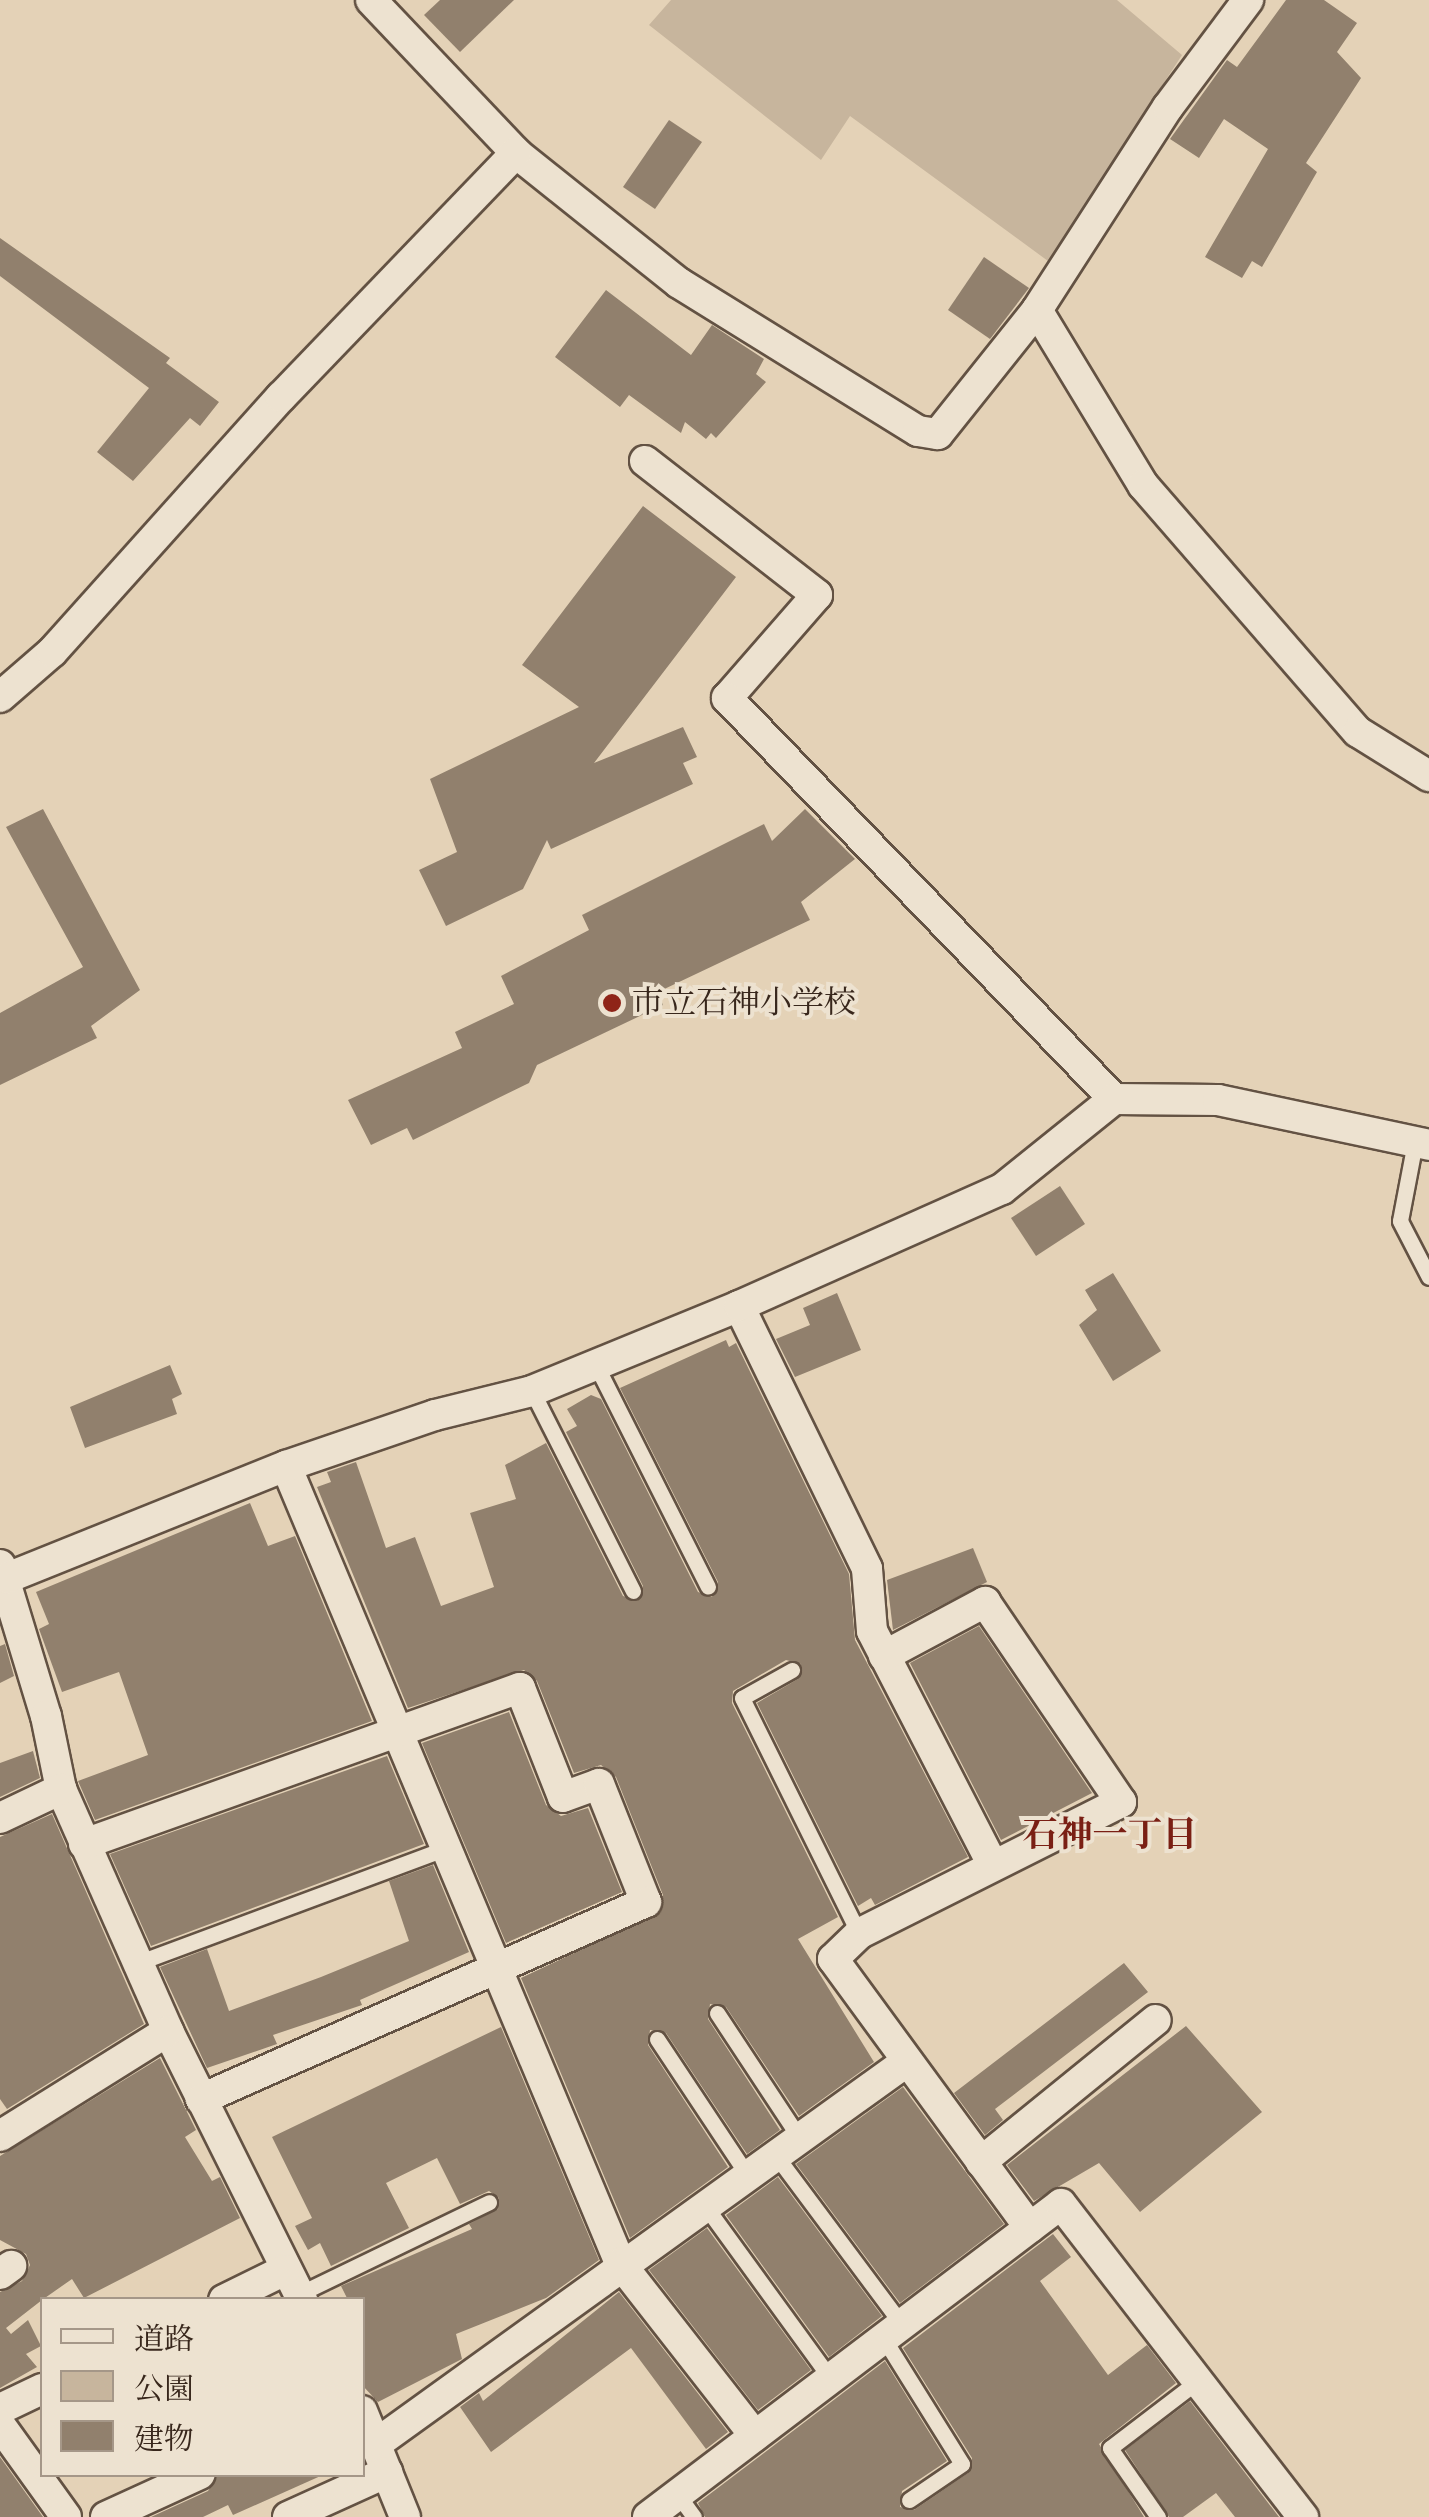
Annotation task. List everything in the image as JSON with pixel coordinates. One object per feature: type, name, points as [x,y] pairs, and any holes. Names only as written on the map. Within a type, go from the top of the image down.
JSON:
[{"type":"street","points":[[371,0],[516,153],[679,283],[918,430],[938,434],[1037,310],[1168,107],[1248,0]]},
{"type":"street","points":[[0,697],[52,652],[282,397],[516,153]]},
{"type":"street","points":[[1037,310],[1143,485],[1358,732],[1429,776]]},
{"type":"street","points":[[646,461],[817,595],[727,698],[1114,1099]]},
{"type":"street","points":[[242,2297],[295,2288],[168,2031],[61,1790],[4,1572],[286,1466],[435,1415],[532,1391],[597,1367],[1002,1189],[1114,1099],[1218,1100],[1422,1144]]},
{"type":"street","points":[[740,1306],[868,1569],[872,1631],[992,1864]]},
{"type":"street","points":[[286,1466],[620,2263],[755,2436]]},
{"type":"street","points":[[884,1656],[985,1602],[1121,1802],[859,1934],[833,1959],[1030,2228]]},
{"type":"street","points":[[84,1844],[398,1735],[520,1688],[563,1797],[599,1784],[646,1902],[495,1965],[202,2099]]},
{"type":"street","points":[[0,1818],[61,1790]]},
{"type":"street","points":[[982,2162],[1156,2020]]},
{"type":"street","points":[[0,2136],[168,2031]]},
{"type":"street","points":[[365,2468],[620,2263],[906,2062]]},
{"type":"street","points":[[648,2517],[686,2506],[755,2436],[1061,2204],[1201,2379],[1303,2517]]},
{"type":"street","points":[[0,2410],[40,2389]]},
{"type":"street","points":[[365,2418],[405,2517]]},
{"type":"street","points":[[0,2425],[66,2517]]},
{"type":"street","points":[[106,2517],[193,2477]]},
{"type":"street","points":[[288,2517],[351,2477]]},
{"type":"lane","points":[[1422,1144],[1400,1221],[1429,1277]]},
{"type":"lane","points":[[597,1367],[708,1587]]},
{"type":"lane","points":[[532,1391],[632,1590]]},
{"type":"lane","points":[[792,1670],[742,1698],[859,1934]]},
{"type":"lane","points":[[140,1962],[446,1848]]},
{"type":"lane","points":[[717,2013],[962,2464],[909,2500]]},
{"type":"lane","points":[[658,2039],[746,2173]]},
{"type":"lane","points":[[295,2288],[489,2202]]},
{"type":"lane","points":[[703,2203],[830,2379]]},
{"type":"lane","points":[[1158,2517],[1110,2448],[1201,2379]]},
{"type":"green space","points":[[671,0],[1117,0],[1182,55],[1048,261],[850,116],[821,160],[649,25]]},
{"type":"building","points":[[440,0],[514,0],[460,52],[424,15]]},
{"type":"building","points":[[1286,0],[1324,0],[1357,23],[1337,52],[1361,78],[1306,163],[1317,172],[1262,267],[1252,261],[1242,278],[1205,257],[1268,149],[1224,119],[1199,158],[1170,139],[1227,60],[1237,67]]},
{"type":"building","points":[[669,120],[702,142],[655,209],[623,187]]},
{"type":"building","points":[[0,238],[170,358],[166,363],[219,402],[200,426],[190,418],[133,481],[97,452],[149,388],[0,276]]},
{"type":"building","points":[[984,257],[1029,288],[990,339],[948,310]]},
{"type":"building","points":[[606,290],[691,355],[712,325],[764,359],[756,374],[766,382],[716,438],[711,433],[706,439],[685,422],[681,433],[629,395],[620,407],[555,357]]},
{"type":"building","points":[[643,506],[736,577],[594,763],[683,727],[697,757],[683,763],[693,784],[551,849],[547,840],[523,889],[446,926],[419,870],[457,852],[430,779],[579,707],[522,665]]},
{"type":"building","points":[[43,809],[140,990],[91,1026],[97,1038],[0,1085],[0,1013],[83,967],[6,827]]},
{"type":"building","points":[[805,809],[855,859],[801,902],[810,920],[658,992],[663,1005],[537,1065],[529,1083],[413,1140],[407,1128],[371,1145],[348,1100],[462,1048],[455,1032],[514,1004],[501,976],[589,930],[582,915],[764,824],[772,841]]},
{"type":"building","points":[[1060,1186],[1085,1224],[1036,1256],[1011,1218]]},
{"type":"building","points":[[1113,1273],[1161,1351],[1113,1381],[1079,1325],[1097,1310],[1085,1290]]},
{"type":"building","points":[[837,1293],[861,1350],[795,1377],[776,1339],[810,1325],[803,1308]]},
{"type":"building","points":[[726,1340],[729,1347],[736,1343],[849,1574],[855,1640],[968,1857],[875,1905],[871,1898],[858,1906],[757,1703],[798,1679],[801,1664],[786,1660],[733,1691],[732,1703],[838,1917],[798,1939],[874,2062],[799,2116],[726,2007],[710,2004],[708,2019],[780,2130],[747,2154],[666,2033],[650,2030],[648,2045],[728,2167],[630,2238],[521,1978],[661,1912],[663,1895],[616,1777],[601,1765],[574,1773],[537,1681],[524,1670],[408,1708],[317,1487],[331,1482],[327,1472],[356,1462],[386,1548],[415,1537],[441,1606],[494,1587],[470,1513],[516,1499],[505,1465],[546,1443],[623,1596],[637,1601],[643,1586],[566,1432],[577,1426],[567,1409],[591,1395],[601,1399],[698,1592],[712,1597],[718,1582],[620,1388]]},
{"type":"building","points":[[170,1365],[182,1394],[172,1399],[177,1414],[85,1448],[70,1407]]},
{"type":"building","points":[[250,1503],[268,1546],[295,1536],[372,1721],[95,1820],[78,1781],[148,1755],[119,1672],[62,1692],[39,1629],[49,1624],[36,1592]]},
{"type":"building","points":[[973,1548],[987,1582],[893,1630],[887,1580]]},
{"type":"building","points":[[979,1626],[1092,1793],[1001,1840],[910,1663]]},
{"type":"building","points":[[5,1644],[14,1676],[0,1683],[0,1646]]},
{"type":"building","points":[[509,1712],[546,1805],[561,1816],[588,1808],[622,1892],[506,1943],[422,1743]]},
{"type":"building","points":[[33,1751],[40,1778],[0,1797],[0,1763]]},
{"type":"building","points":[[387,1756],[424,1844],[151,1946],[110,1854]]},
{"type":"building","points":[[52,1814],[144,2024],[7,2109],[0,2099],[0,1837]]},
{"type":"building","points":[[433,1865],[469,1952],[360,2000],[362,2005],[273,2035],[277,2044],[207,2068],[160,1967],[207,1949],[229,2011],[321,1977],[409,1941],[389,1881]]},
{"type":"building","points":[[1124,1963],[1148,1992],[995,2109],[1003,2120],[985,2135],[954,2093]]},
{"type":"building","points":[[1186,2026],[1262,2112],[1140,2212],[1099,2163],[1034,2201],[1007,2165]]},
{"type":"building","points":[[501,2027],[599,2260],[546,2298],[456,2334],[462,2359],[378,2402],[365,2388],[365,2297],[346,2297],[341,2286],[472,2229],[469,2224],[498,2209],[499,2198],[489,2191],[460,2204],[437,2158],[386,2183],[409,2228],[331,2266],[320,2243],[308,2250],[295,2226],[312,2218],[272,2137]]},
{"type":"building","points":[[160,2058],[196,2130],[185,2137],[212,2181],[220,2177],[240,2218],[86,2297],[72,2279],[46,2297],[40,2297],[40,2302],[6,2328],[11,2334],[28,2320],[40,2347],[26,2354],[37,2367],[0,2388],[0,2292],[22,2281],[30,2265],[26,2254],[0,2240],[0,2156]]},
{"type":"building","points":[[903,2087],[1004,2224],[900,2303],[796,2164]]},
{"type":"building","points":[[778,2177],[882,2316],[829,2357],[726,2215]]},
{"type":"building","points":[[707,2228],[811,2370],[758,2410],[649,2270]]},
{"type":"building","points":[[1053,2234],[1071,2257],[1040,2281],[1108,2375],[1147,2345],[1176,2383],[1099,2444],[1144,2517],[705,2517],[698,2503],[885,2361],[947,2461],[902,2491],[900,2507],[914,2510],[968,2473],[972,2458],[903,2348]]},
{"type":"building","points":[[619,2292],[728,2432],[706,2449],[631,2348],[491,2452],[460,2407],[479,2393],[483,2401]]},
{"type":"building","points":[[1190,2401],[1279,2517],[1235,2517],[1216,2493],[1183,2517],[1169,2517],[1125,2450]]},
{"type":"building","points":[[0,2457],[43,2517],[0,2517]]},
{"type":"building","points":[[217,2477],[318,2477],[233,2515],[228,2505],[203,2517],[151,2517],[208,2491]]},
{"type":"place","name":"市立石神小学校","points":[[612,1003]]},
{"type":"district","name":"石神一丁目","points":[[1110,1835]]}]
